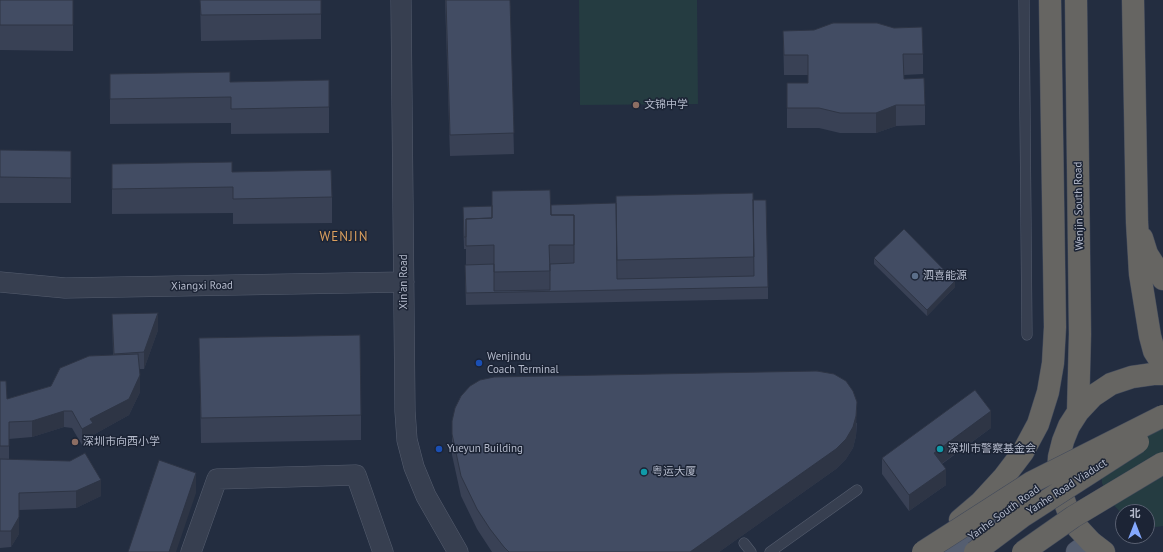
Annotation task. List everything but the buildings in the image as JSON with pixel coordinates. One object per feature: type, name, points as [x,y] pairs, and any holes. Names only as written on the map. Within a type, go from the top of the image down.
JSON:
[{"type":"highway","points":[[924,551],[981,502],[1004,477],[1023,452],[1038,424],[1048,392],[1053,363],[1055,328],[1050,0]]},
{"type":"highway","name":"Wenjin South Road","points":[[1076,0],[1080,334],[1078,412]]},
{"type":"highway","points":[[1132,0],[1137,222],[1140,274],[1142,292],[1154,351],[1163,365]]},
{"type":"highway","points":[[1137,222],[1147,254],[1163,279]]},
{"type":"highway","points":[[1091,549],[1068,511],[1061,492],[1058,473],[1059,457],[1069,426],[1078,412],[1093,396],[1111,384],[1132,377],[1163,374]]},
{"type":"highway","points":[[924,551],[1032,482],[1163,416]]},
{"type":"highway","name":"Yanhe Road Viaduct","points":[[974,552],[1023,516],[1123,451],[1163,427]]},
{"type":"highway","points":[[1023,552],[1073,517],[1163,463]]},
{"type":"main road","name":"Yanhe South Road","points":[[949,552],[1058,473]]},
{"type":"street","name":"Xin'an Road","points":[[401,0],[404,411],[407,440],[414,467],[426,496],[458,552]]},
{"type":"street","name":"Xiangxi Road","points":[[0,282],[65,288],[404,282]]},
{"type":"street","points":[[191,552],[217,478],[356,475],[383,552]]},
{"type":"lane","points":[[1024,0],[1027,335]]},
{"type":"lane","points":[[770,552],[857,490]]},
{"type":"lane","points":[[744,543],[751,552]]},
{"type":"green space","points":[[579,0],[697,0],[698,104],[580,105]]},
{"type":"green space","points":[[1150,414],[1163,414],[1163,526],[1155,527],[1155,504],[1115,504],[1115,506],[1109,500],[1102,483],[1101,464],[1117,430],[1132,419]]},
{"type":"place","name":"文锦中学","points":[[636,105]]},
{"type":"place","name":"泗喜能源","points":[[915,276]]},
{"type":"place","name":"Wenjindu Coach Terminal","points":[[479,363]]},
{"type":"place","name":"深圳市向西小学","points":[[75,442]]},
{"type":"place","name":"Yueyun Building","points":[[439,449]]},
{"type":"place","name":"深圳市警察基金会","points":[[940,449]]},
{"type":"place","name":"粤运大厦","points":[[644,472]]},
{"type":"district","name":"WENJIN","points":[[344,237]]}]
